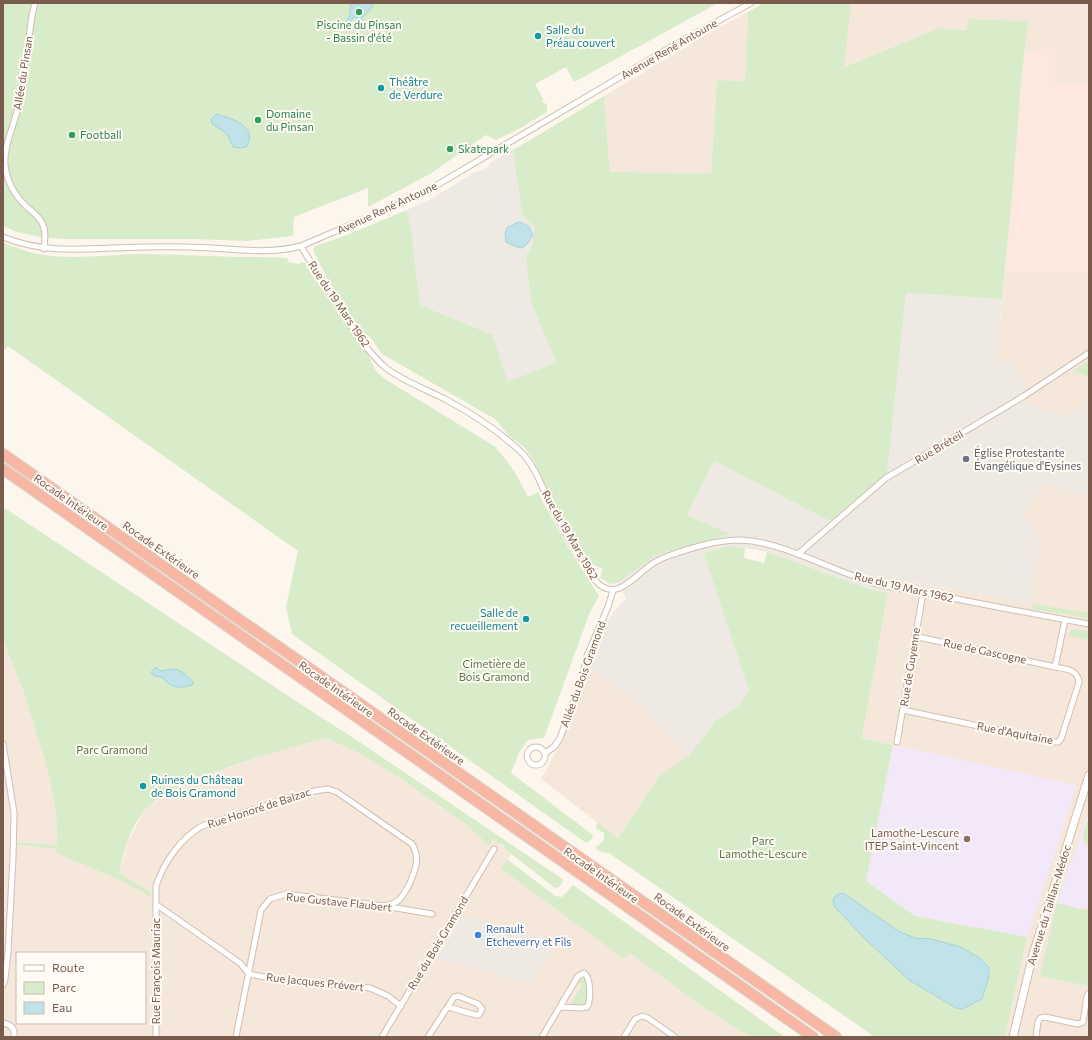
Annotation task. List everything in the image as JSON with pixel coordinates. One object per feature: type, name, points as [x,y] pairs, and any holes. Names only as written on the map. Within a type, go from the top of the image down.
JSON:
[{"type":"highway","name":"Rocade Extérieure","points":[[3,454],[836,1037]]},
{"type":"highway","name":"Rocade Intérieure","points":[[3,469],[813,1037]]},
{"type":"street","name":"Allée du Pinsan","points":[[34,3],[20,101],[5,162],[6,175],[10,186],[18,198],[34,213],[44,226],[44,249]]},
{"type":"street","name":"Avenue René Antoune","points":[[3,237],[17,243],[44,249],[83,250],[188,247],[264,250],[290,249],[302,246],[420,196],[676,44],[751,3]]},
{"type":"street","name":"Rue du 19 Mars 1962","points":[[302,246],[356,333],[368,349],[386,368],[396,375],[445,399],[470,414],[510,442],[522,453],[532,468],[557,518],[598,585],[604,588],[613,590],[621,588],[661,559],[688,550],[715,543],[751,541],[798,554],[856,578],[887,586],[1089,624]]},
{"type":"street","name":"Rue Bréteil","points":[[798,554],[886,478],[1024,396],[1089,353]]},
{"type":"street","name":"Allée du Bois Gramond","points":[[545,753],[554,747],[560,738],[582,678],[587,656],[608,607],[613,590]]},
{"type":"street","name":"Rue de Guyenne","points":[[897,742],[914,636],[923,592]]},
{"type":"street","points":[[1055,667],[1065,620]]},
{"type":"street","name":"Rue de Gascogne","points":[[914,636],[1055,667]]},
{"type":"street","name":"Rue d'Aquitaine","points":[[903,710],[1056,742],[1061,739],[1079,682],[1078,676],[1073,671],[1055,667]]},
{"type":"street","points":[[3,744],[14,813],[8,952],[3,985]]},
{"type":"street","name":"Avenue du Taillan-Médoc","points":[[1013,1037],[1033,954],[1089,775]]},
{"type":"street","name":"Rue Honoré de Balzac","points":[[157,904],[156,886],[160,874],[166,863],[179,846],[194,831],[202,826],[308,792],[328,789],[337,792],[348,799],[412,844],[415,848],[417,853],[416,869],[404,893],[400,900],[394,904],[384,906]]},
{"type":"street","name":"Rue du Bois Gramond","points":[[382,1037],[494,850]]},
{"type":"street","name":"Rue Gustave Flaubert","points":[[236,1037],[261,910],[270,899],[286,894],[384,906],[432,914]]},
{"type":"street","points":[[157,904],[240,963],[249,974]]},
{"type":"street","name":"Rue François Mauriac","points":[[156,1037],[157,904]]},
{"type":"street","points":[[542,1037],[578,976],[584,973],[587,974],[589,979],[589,1004],[587,1007],[560,1007]]},
{"type":"street","name":"Rue Jacques Prévert","points":[[249,974],[270,978],[370,988],[388,996],[401,1006]]},
{"type":"street","points":[[1036,1037],[1040,1018],[1078,1024],[1083,1022],[1087,996],[1089,993]]},
{"type":"street","points":[[428,1037],[454,997],[458,996],[478,1004],[482,1009],[479,1014],[476,1015],[448,1007]]},
{"type":"street","points":[[624,1037],[635,1019],[643,1016],[675,1037]]},
{"type":"street","points":[[3,1024],[13,1027],[14,1037]]},
{"type":"shaded area","points":[[851,3],[1089,3],[1089,83],[1055,85],[1055,49],[1025,51],[1027,21],[968,19],[968,30],[939,28],[843,67]]},
{"type":"shaded area","points":[[748,12],[745,81],[717,80],[711,173],[610,172],[604,96],[716,29]]},
{"type":"shaded area","points":[[1055,49],[1055,84],[1089,83],[1089,272],[1005,272],[1025,51]]},
{"type":"shaded area","points":[[513,150],[522,215],[535,226],[532,245],[526,259],[531,302],[556,362],[508,382],[493,335],[420,305],[411,229],[407,210],[431,199],[477,171],[481,171],[488,167],[490,163]]},
{"type":"shaded area","points":[[1005,272],[1089,272],[1089,403],[1087,402],[1064,417],[1024,402],[1026,387],[1011,361],[996,361]]},
{"type":"shaded area","points":[[906,293],[1002,299],[996,361],[1011,361],[1026,387],[1024,402],[1064,417],[1087,402],[1089,403],[1089,497],[1061,488],[1048,481],[1023,514],[1039,535],[1039,547],[1032,604],[892,578],[888,593],[867,588],[767,552],[729,546],[749,690],[739,706],[716,720],[690,756],[644,711],[646,708],[588,668],[597,642],[608,621],[626,598],[618,583],[656,555],[729,534],[687,515],[714,461],[830,521],[887,474]]},
{"type":"shaded area","points":[[1048,481],[1061,488],[1089,497],[1089,1037],[1005,1037],[1027,937],[1076,786],[862,738],[891,578],[1032,604],[1039,547],[1039,535],[1023,514]]},
{"type":"shaded area","points":[[3,640],[24,693],[46,764],[56,811],[57,845],[18,842],[17,845],[56,849],[151,897],[151,892],[119,873],[127,844],[143,812],[172,791],[210,774],[268,754],[326,738],[361,754],[398,777],[466,824],[489,846],[493,840],[498,842],[511,854],[501,869],[623,957],[630,953],[704,1008],[751,1037],[3,1037]]},
{"type":"shaded area","points":[[588,668],[647,708],[644,711],[690,756],[659,776],[618,838],[541,779],[562,741],[576,706]]},
{"type":"shaded area","name":"Lamothe-Lescure ITEP Saint-Vincent","points":[[893,745],[1077,785],[1027,937],[915,916],[866,881]]},
{"type":"shaded area","points":[[1089,809],[1089,905],[1077,909],[1057,903]]},
{"type":"shaded area","points":[[462,915],[556,941],[530,984],[437,958]]},
{"type":"green space","name":"Domaine du Pinsan","points":[[3,3],[718,3],[574,82],[566,67],[535,84],[543,99],[542,101],[547,105],[547,112],[519,129],[496,140],[486,135],[430,174],[368,207],[368,188],[294,217],[293,236],[248,241],[192,239],[62,239],[41,237],[17,232],[3,226]]},
{"type":"green space","points":[[764,3],[851,3],[844,67],[939,28],[967,30],[968,19],[1028,21],[1002,299],[906,293],[887,474],[830,521],[714,461],[687,515],[730,534],[656,555],[618,583],[610,584],[600,578],[603,569],[589,563],[556,507],[533,459],[524,447],[510,437],[495,419],[382,354],[370,337],[364,335],[327,278],[313,250],[315,246],[347,235],[407,210],[411,229],[420,305],[493,335],[508,382],[556,362],[531,302],[526,258],[532,245],[535,227],[522,215],[513,150],[604,96],[610,172],[711,173],[717,80],[745,81],[748,12]]},
{"type":"green space","name":"Cimetière de Bois Gramond","points":[[3,242],[38,254],[54,256],[88,257],[165,254],[287,258],[289,262],[298,264],[304,262],[369,357],[376,371],[385,379],[494,446],[513,470],[528,497],[538,492],[567,545],[599,596],[590,612],[544,738],[528,740],[519,753],[511,773],[593,835],[591,840],[586,843],[292,634],[286,607],[298,551],[8,346],[3,352]]},
{"type":"green space","points":[[1089,360],[1089,377],[1073,371]]},
{"type":"green space","name":"Parc Gramond","points":[[3,507],[352,737],[564,880],[559,887],[555,888],[506,850],[503,845],[493,840],[489,846],[466,824],[398,777],[361,754],[326,738],[256,758],[222,770],[170,792],[149,806],[139,818],[131,833],[119,873],[151,892],[151,897],[118,879],[56,853],[56,849],[17,845],[18,842],[57,845],[56,811],[46,764],[24,693],[3,640]]},
{"type":"green space","name":"Parc Lamothe-Lescure","points":[[729,546],[745,548],[744,558],[764,563],[767,552],[867,588],[888,593],[862,738],[893,745],[866,881],[915,916],[1027,937],[1005,1037],[875,1037],[609,853],[601,852],[595,848],[604,840],[604,833],[596,829],[597,822],[618,838],[659,776],[690,755],[716,720],[739,706],[749,690],[704,553]]},
{"type":"green space","points":[[1032,604],[1089,613],[1089,618],[1032,609]]},
{"type":"green space","points":[[1076,629],[1089,631],[1089,640],[1068,636],[1070,631]]},
{"type":"green space","points":[[1089,816],[1089,843],[1085,845],[1083,834]]},
{"type":"green space","points":[[507,859],[555,896],[562,897],[573,885],[785,1037],[758,1037],[755,1035],[754,1037],[751,1037],[704,1008],[630,953],[623,958],[501,869]]},
{"type":"green space","points":[[1057,903],[1083,910],[1089,908],[1089,986],[1040,976]]},
{"type":"green space","points":[[582,978],[587,979],[587,1003],[584,1005],[571,1004],[583,984],[577,983]]},
{"type":"water","name":"Piscine du Pinsan - Bassin d'été","points":[[347,3],[372,3],[372,7],[360,21],[354,17],[349,23],[346,21],[351,14],[349,11],[352,6]]},
{"type":"water","points":[[216,114],[242,124],[246,128],[249,134],[249,140],[246,147],[233,147],[228,136],[212,124],[211,119]]},
{"type":"water","points":[[521,222],[529,227],[533,235],[527,244],[522,248],[506,242],[505,233],[507,228]]},
{"type":"water","points":[[156,667],[161,671],[175,669],[181,672],[193,682],[192,685],[176,687],[165,681],[162,677],[154,676],[151,672]]},
{"type":"water","points":[[843,893],[900,932],[915,938],[931,939],[961,947],[981,959],[989,967],[989,976],[982,999],[962,1009],[956,1008],[909,980],[864,938],[834,906],[833,900],[836,895]]},
{"type":"place","name":"Piscine du Pinsan - Bassin d'été","points":[[359,12]]},
{"type":"place","name":"Salle du Préau couvert","points":[[538,36]]},
{"type":"place","name":"Théâtre de Verdure","points":[[381,88]]},
{"type":"place","name":"Domaine du Pinsan","points":[[258,120]]},
{"type":"place","name":"Football","points":[[72,135]]},
{"type":"place","name":"Skatepark","points":[[450,149]]},
{"type":"place","name":"Église Protestante Évangélique d'Eysines","points":[[966,459]]},
{"type":"place","name":"Salle de recueillement","points":[[526,619]]},
{"type":"place","name":"Ruines du Château de Bois Gramond","points":[[143,786]]},
{"type":"place","name":"Lamothe-Lescure ITEP Saint-Vincent","points":[[967,839]]},
{"type":"place","name":"Renault Etcheverry et Fils","points":[[478,935]]}]
